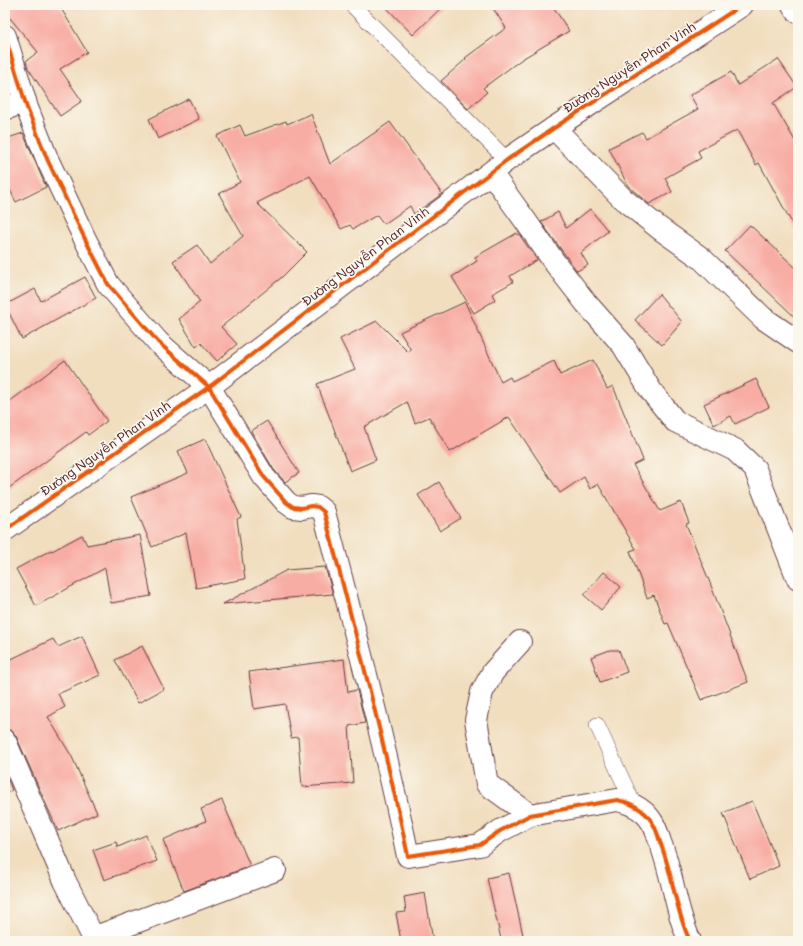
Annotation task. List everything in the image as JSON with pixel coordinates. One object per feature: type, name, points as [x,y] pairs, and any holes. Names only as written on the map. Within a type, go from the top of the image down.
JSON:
[{"type":"street","name":"Đường Nguyễn Phan Vinh","points":[[5,530],[209,387],[499,166],[554,128],[742,5]]},
{"type":"street","points":[[793,5],[798,12]]},
{"type":"street","points":[[5,36],[25,100],[48,161],[108,284],[158,342],[209,387],[264,477],[286,502],[293,507],[302,508],[311,506],[324,512],[390,770],[408,856],[480,845],[500,831],[530,815],[617,800],[626,802],[642,810],[653,823],[665,855],[685,931],[690,941]]},
{"type":"street","points":[[5,109],[25,100]]},
{"type":"street","points":[[554,128],[623,198],[659,228],[702,258],[763,318],[798,342]]},
{"type":"street","points":[[499,166],[527,223],[555,264],[586,304],[624,345],[652,391],[675,421],[735,450],[755,469],[798,578]]},
{"type":"street","points":[[520,642],[493,672],[482,692],[476,720],[487,784],[530,815]]},
{"type":"street","points":[[5,741],[65,881],[94,940],[275,870]]},
{"type":"lane","points":[[352,5],[499,166]]},
{"type":"lane","points":[[597,725],[634,805]]},
{"type":"building","points":[[5,5],[59,5],[87,52],[60,69],[82,101],[60,116],[28,68],[26,61],[38,52],[5,12]]},
{"type":"building","points":[[384,5],[444,5],[413,35]]},
{"type":"building","points":[[491,5],[552,5],[569,31],[522,59],[483,88],[487,92],[468,109],[441,81],[466,59],[465,58],[506,28]]},
{"type":"building","points":[[778,59],[797,87],[773,103],[798,146],[798,234],[759,163],[756,165],[737,130],[698,151],[701,158],[665,178],[672,192],[649,204],[628,186],[609,148],[642,132],[646,138],[698,109],[690,95],[731,72],[738,85]]},
{"type":"building","points":[[189,99],[199,119],[158,139],[149,119]]},
{"type":"building","points":[[311,114],[330,164],[390,122],[442,194],[414,214],[410,206],[384,224],[377,215],[353,229],[350,225],[341,229],[310,176],[257,203],[307,252],[282,277],[221,327],[237,344],[217,361],[201,343],[196,347],[179,319],[200,302],[173,261],[197,245],[210,264],[243,236],[219,194],[240,182],[217,136],[240,125],[245,136],[286,121],[287,124]]},
{"type":"building","points":[[23,133],[46,187],[16,202],[5,180],[5,139]]},
{"type":"building","points":[[590,209],[608,231],[581,253],[588,265],[577,271],[541,222],[558,212],[566,228]]},
{"type":"building","points":[[750,225],[798,270],[798,320],[725,251]]},
{"type":"building","points":[[517,233],[537,260],[510,276],[513,282],[492,294],[495,300],[474,313],[452,277],[477,261],[475,257]]},
{"type":"building","points":[[85,277],[96,298],[22,339],[5,305],[35,289],[41,301]]},
{"type":"building","points":[[659,294],[682,322],[662,345],[635,320]]},
{"type":"building","points":[[465,302],[501,382],[510,377],[512,381],[554,361],[560,375],[593,360],[607,389],[613,386],[643,460],[633,465],[660,511],[681,502],[689,523],[686,524],[748,682],[701,700],[668,623],[665,624],[654,595],[647,598],[630,551],[636,549],[598,484],[590,489],[584,477],[560,493],[509,417],[450,452],[429,417],[415,423],[407,402],[364,427],[376,460],[350,471],[317,384],[355,369],[340,339],[377,321],[408,352],[411,350],[400,332]]},
{"type":"building","points":[[65,360],[107,421],[88,435],[86,432],[5,491],[5,405]]},
{"type":"building","points":[[756,379],[769,407],[735,424],[731,416],[714,425],[704,404]]},
{"type":"building","points":[[267,421],[299,473],[285,482],[274,470],[251,431]]},
{"type":"building","points":[[205,439],[241,517],[237,519],[245,579],[196,588],[186,533],[152,547],[131,497],[188,473],[178,451]]},
{"type":"building","points":[[439,482],[461,518],[440,531],[418,495]]},
{"type":"building","points":[[82,535],[87,545],[140,535],[151,596],[111,603],[105,568],[36,606],[16,569]]},
{"type":"building","points":[[325,567],[333,594],[223,604],[287,570]]},
{"type":"building","points":[[604,572],[621,587],[601,610],[584,595]]},
{"type":"building","points":[[82,636],[100,675],[58,694],[65,707],[48,717],[72,757],[97,813],[58,831],[16,736],[12,731],[5,729],[5,662],[53,639],[58,647]]},
{"type":"building","points":[[142,646],[164,689],[138,703],[115,660]]},
{"type":"building","points":[[610,650],[619,650],[627,672],[600,682],[591,657]]},
{"type":"building","points":[[344,659],[348,692],[357,690],[365,723],[349,726],[353,783],[302,787],[298,737],[291,738],[285,704],[254,709],[249,672]]},
{"type":"building","points":[[5,773],[12,790],[5,794]]},
{"type":"building","points":[[222,800],[250,866],[184,891],[163,840],[206,821],[201,809]]},
{"type":"building","points":[[752,801],[779,866],[750,879],[723,813]]},
{"type":"building","points":[[146,835],[157,861],[104,880],[93,850],[116,842],[118,847]]},
{"type":"building","points":[[509,873],[523,935],[501,939],[487,878]]},
{"type":"building","points":[[425,893],[433,941],[401,941],[396,913],[406,912],[404,897]]},
{"type":"cycle path","points":[[5,530],[209,387],[507,160],[742,5]]},
{"type":"cycle path","points":[[5,36],[27,108],[48,161],[108,284],[158,342],[209,387],[264,477],[286,502],[293,507],[318,507],[324,512],[379,727],[408,856],[480,845],[500,831],[530,815],[617,800],[622,801],[641,810],[649,817],[655,827],[668,867],[677,904],[690,941]]}]
